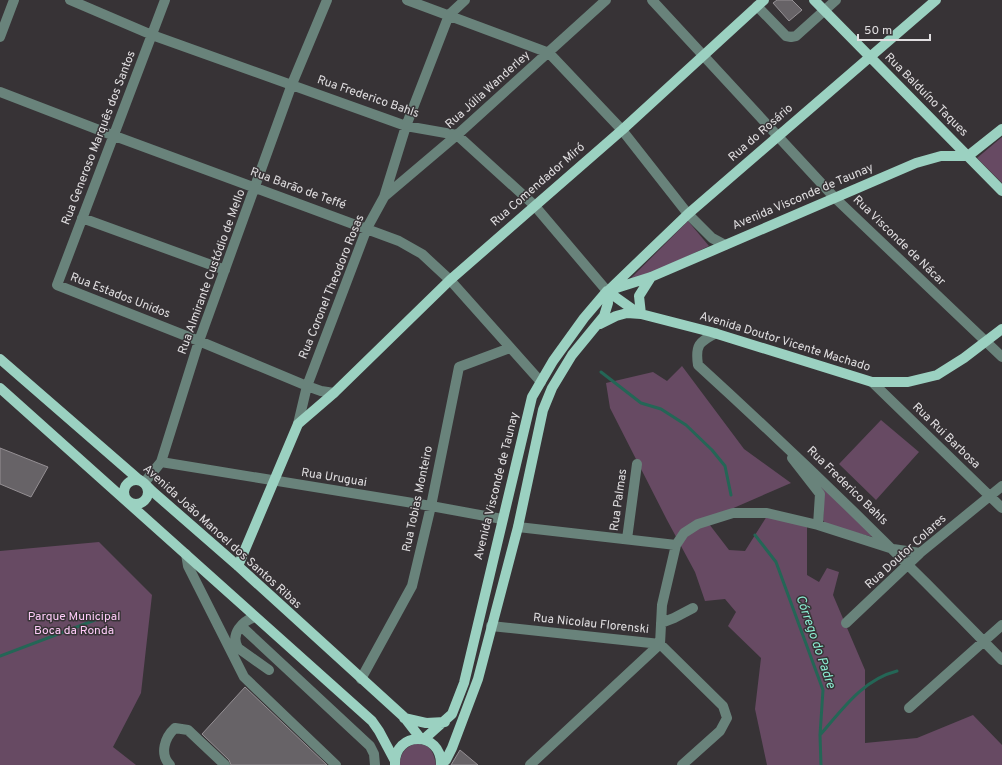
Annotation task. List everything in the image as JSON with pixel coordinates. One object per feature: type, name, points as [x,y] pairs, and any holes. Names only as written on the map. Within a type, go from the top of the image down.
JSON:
[{"type":"main road","name":"Rua Balduíno Taques","points":[[814,0],[1002,191]]},
{"type":"main road","name":"Rua do Rosário","points":[[607,292],[688,214],[778,135],[871,58],[936,0]]},
{"type":"main road","name":"Rua Comendador Miró","points":[[298,424],[334,393],[450,280],[622,130],[760,3]]},
{"type":"main road","points":[[968,156],[1002,129]]},
{"type":"main road","name":"Avenida Visconde de Taunay","points":[[395,763],[396,755],[402,745],[413,739],[423,739],[445,722],[452,714],[464,683],[532,397],[584,318],[607,292],[651,277],[916,163],[941,156],[968,156]]},
{"type":"main road","points":[[641,314],[639,296],[651,277]]},
{"type":"main road","points":[[607,292],[619,302],[641,314]]},
{"type":"main road","points":[[441,765],[446,760],[465,716],[478,680],[518,527],[543,410],[552,388],[572,355],[597,326],[607,309],[607,292]]},
{"type":"main road","name":"Avenida Doutor Vicente Machado","points":[[597,326],[616,316],[627,313],[641,314],[716,334],[872,382],[908,382],[936,375],[964,358],[1002,329]]},
{"type":"main road","name":"Avenida João Manoel dos Santos Ribas","points":[[0,359],[238,566],[404,717],[423,739]]},
{"type":"main road","points":[[0,388],[372,721],[380,731],[395,763]]},
{"type":"main road","name":"Rua Coronel Theodoro Rosas","points":[[238,566],[298,424]]},
{"type":"main road","points":[[135,480],[144,483],[148,490],[145,499],[137,504],[128,501],[124,493],[127,484],[135,480]]},
{"type":"main road","points":[[404,717],[426,723],[445,722]]},
{"type":"main road","points":[[423,739],[430,742],[438,750],[441,765]]},
{"type":"street","points":[[0,37],[14,0]]},
{"type":"street","name":"Rua Frederico Bahls","points":[[70,0],[152,35],[406,126],[457,135]]},
{"type":"street","name":"Rua Generoso Marquês dos Santos","points":[[57,285],[112,135],[165,0]]},
{"type":"street","name":"Rua Almirante Custódio de Mello","points":[[144,483],[161,462],[199,341],[292,84],[327,0]]},
{"type":"street","points":[[407,0],[549,53],[622,130],[688,214],[712,238],[725,245]]},
{"type":"street","name":"Rua Coronel Theodoro Rosas","points":[[298,424],[307,386],[367,228],[384,197],[406,126],[449,15],[464,0]]},
{"type":"street","name":"Rua Júlia Wanderley","points":[[384,197],[457,135],[606,0]]},
{"type":"street","name":"Rua Visconde de Nácar","points":[[652,0],[834,197],[1002,356]]},
{"type":"street","points":[[760,3],[786,36],[790,37],[796,36],[836,0]]},
{"type":"street","name":"Rua Barão de Teffé","points":[[0,92],[399,241],[422,254],[450,280],[541,382]]},
{"type":"street","points":[[457,135],[534,206],[607,292]]},
{"type":"street","points":[[82,218],[225,270]]},
{"type":"street","name":"Rua Estados Unidos","points":[[57,285],[199,341],[307,386]]},
{"type":"street","name":"Rua Frederico Bahls","points":[[716,334],[704,339],[699,345],[696,352],[698,365],[779,439],[893,548],[1002,660]]},
{"type":"street","name":"Rua Tobias Monteiro","points":[[361,679],[412,586],[431,506],[459,367],[510,348]]},
{"type":"street","name":"Rua Rui Barbosa","points":[[872,382],[1002,508]]},
{"type":"street","points":[[307,386],[321,391],[334,393]]},
{"type":"street","points":[[779,439],[804,475],[816,486],[820,494],[818,525]]},
{"type":"street","name":"Rua Uruguai","points":[[161,462],[502,519]]},
{"type":"street","name":"Rua Palmas","points":[[627,539],[637,464]]},
{"type":"street","name":"Rua Doutor Colares","points":[[846,623],[920,553],[1002,486]]},
{"type":"street","points":[[530,765],[660,644],[662,606],[676,545],[684,533],[698,524],[733,513],[767,513],[818,525],[893,548],[920,553]]},
{"type":"street","points":[[518,527],[676,545]]},
{"type":"street","points":[[186,554],[188,566],[244,677],[336,765]]},
{"type":"street","points":[[661,622],[674,618],[693,608]]},
{"type":"street","points":[[255,617],[241,626],[235,638],[238,648],[269,670]]},
{"type":"street","points":[[909,708],[1002,625]]},
{"type":"street","points":[[241,626],[370,746],[374,754],[375,765]]},
{"type":"street","name":"Rua Nicolau Florenski","points":[[491,626],[660,644],[723,706],[727,718],[720,730],[682,765]]},
{"type":"street","points":[[170,765],[164,748],[167,735],[175,728],[188,730],[225,765]]},
{"type":"green space","points":[[1002,137],[1002,183],[977,158]]},
{"type":"green space","points":[[688,221],[709,246],[660,269],[629,280]]},
{"type":"green space","points":[[682,366],[744,449],[791,483],[706,520],[729,550],[745,551],[767,516],[807,526],[807,575],[819,582],[827,568],[839,572],[833,595],[865,670],[865,743],[917,738],[973,715],[1002,745],[1002,765],[767,765],[755,709],[761,658],[728,626],[736,612],[725,599],[705,601],[695,572],[610,408],[606,383],[653,372],[667,381]]},
{"type":"green space","points":[[881,420],[919,452],[876,500],[839,464]]},
{"type":"green space","points":[[805,469],[877,538],[826,525],[823,520],[824,504]]},
{"type":"green space","name":"Parque Municipal Boca da Ronda","points":[[99,542],[152,595],[141,693],[113,747],[136,765],[0,765],[0,551]]},
{"type":"green space","points":[[415,744],[424,745],[430,749],[434,756],[436,765],[400,765],[404,752],[408,747]]},
{"type":"building","points":[[777,0],[792,0],[802,10],[789,21],[773,3]]},
{"type":"building","points":[[0,448],[48,467],[31,497],[0,484]]},
{"type":"building","points":[[245,687],[327,765],[231,765],[229,760],[202,734]]},
{"type":"building","points":[[460,750],[478,765],[451,765]]},
{"type":"waterway","name":"Córrego do Padre","points":[[601,372],[641,403],[661,409],[686,425],[712,450],[725,466],[731,495]]},
{"type":"waterway","name":"Córrego do Padre","points":[[755,535],[776,562],[823,690],[820,735],[821,765]]},
{"type":"waterway","points":[[0,656],[111,614]]},
{"type":"waterway","points":[[820,735],[845,706],[863,689],[873,681],[897,671]]}]
